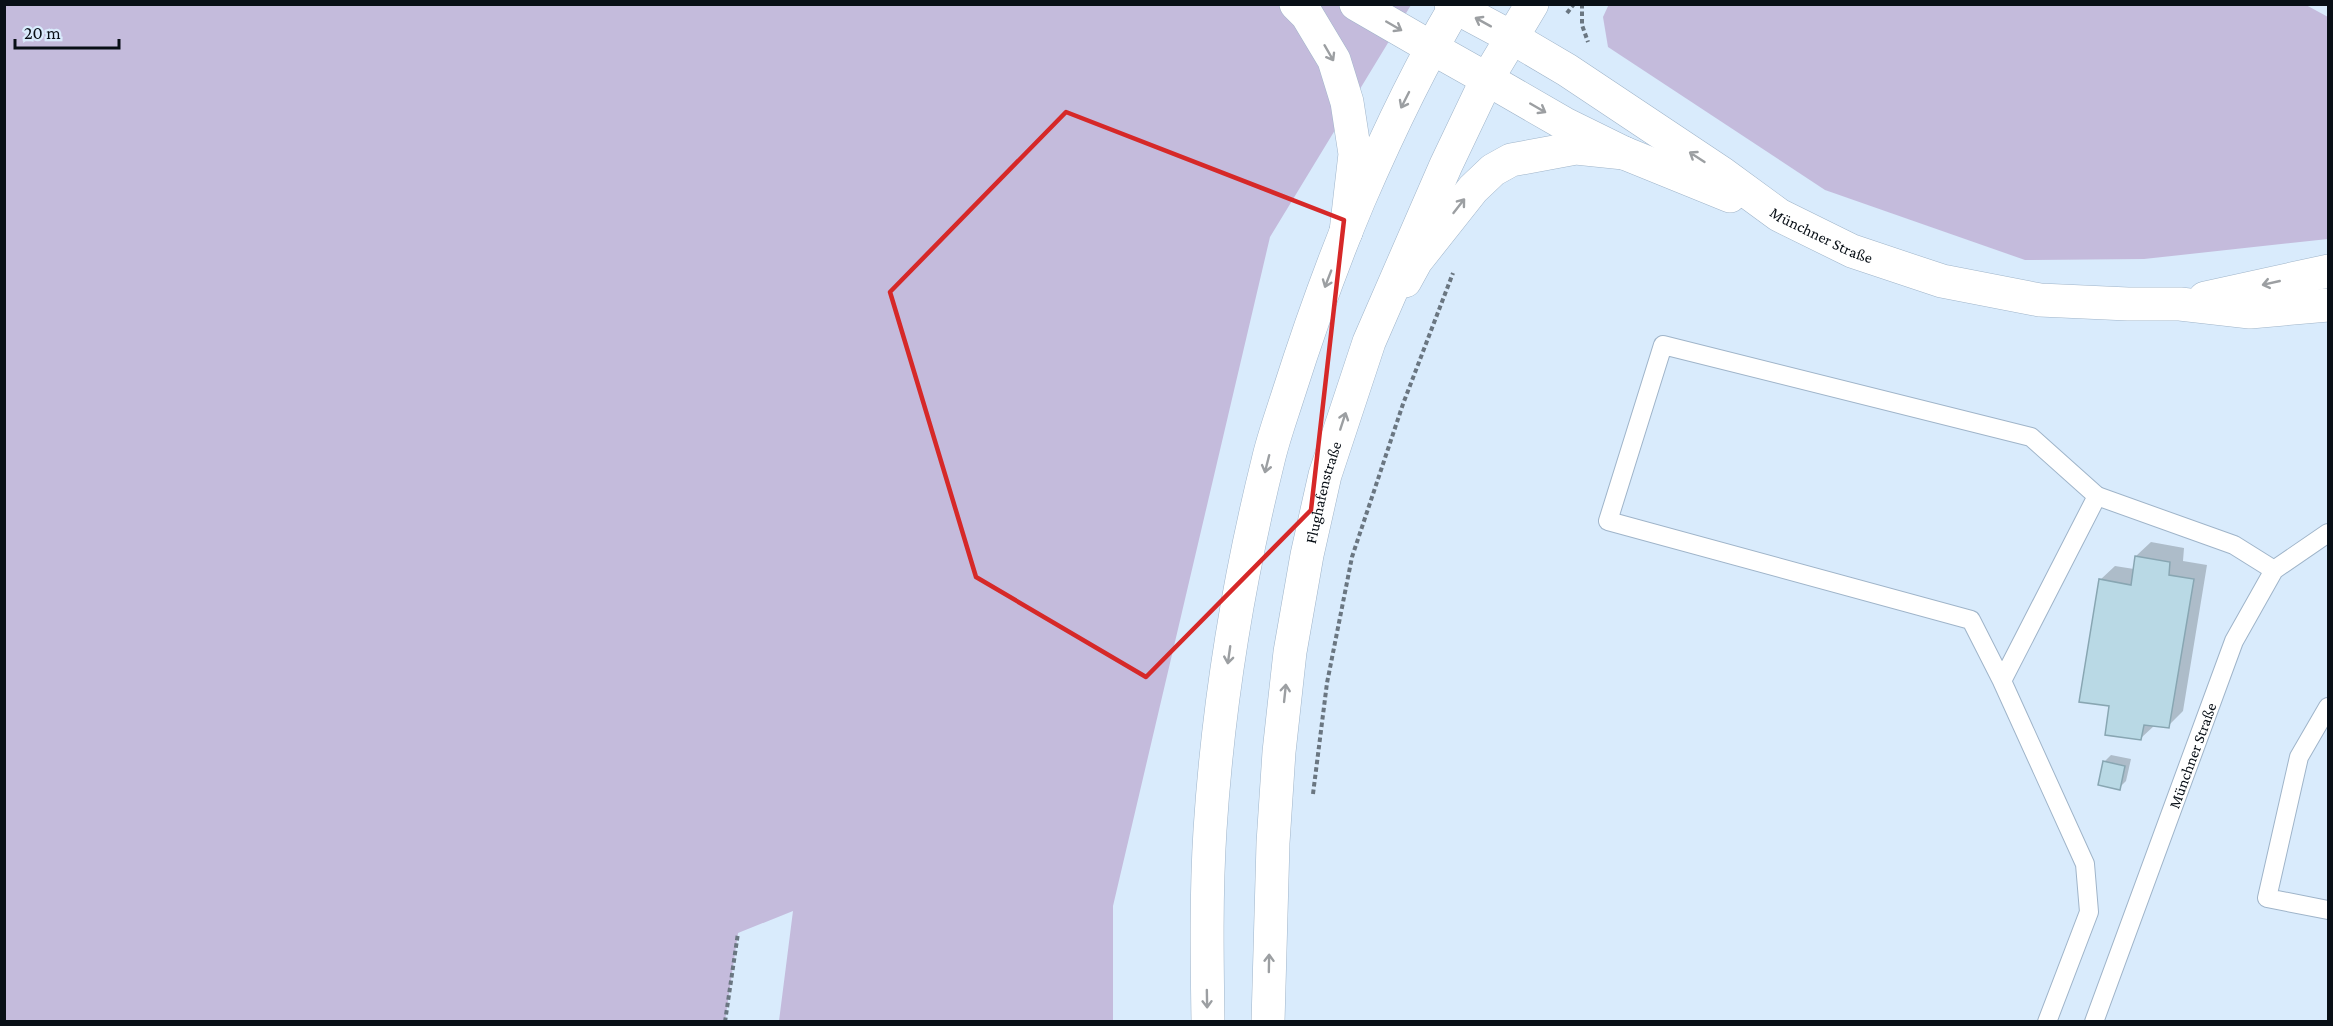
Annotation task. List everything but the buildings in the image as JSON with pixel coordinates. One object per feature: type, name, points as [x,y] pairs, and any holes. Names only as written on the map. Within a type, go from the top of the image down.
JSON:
[{"type":"main road","points":[[1296,4],[1307,15],[1334,60],[1347,102],[1355,154],[1346,232]]},
{"type":"main road","points":[[1356,4],[1565,124],[1624,153],[1779,215]]},
{"type":"main road","name":"Flughafenstraße","points":[[1268,1022],[1273,843],[1279,752],[1290,652],[1307,555],[1325,475],[1369,342],[1446,165],[1487,79],[1532,4]]},
{"type":"main road","points":[[1208,1022],[1207,935],[1210,831],[1218,739],[1230,645],[1268,459],[1311,321],[1346,232],[1387,136],[1454,5]]},
{"type":"main road","name":"Münchner Straße","points":[[1454,5],[1567,70],[1723,174],[1779,215],[1852,251],[1941,281],[2040,300],[2180,304],[2250,312],[2328,305]]},
{"type":"main road","points":[[1369,342],[1416,261],[1473,189],[1493,170],[1511,160],[1576,148],[1624,153]]},
{"type":"main road","name":"Münchner Straße","points":[[2180,304],[2328,271]]},
{"type":"lane","points":[[2047,1022],[2090,912],[2085,864],[2002,681],[1971,620],[1608,521],[1663,345],[2031,437],[2097,496],[2234,545],[2274,570]]},
{"type":"lane","points":[[2002,681],[2097,496]]},
{"type":"lane","name":"Münchner Straße","points":[[2097,1015],[2234,640],[2274,570],[2328,533]]},
{"type":"lane","points":[[2328,707],[2299,758],[2268,898],[2328,910]]},
{"type":"path","points":[[1582,4],[1582,25],[1590,47]]},
{"type":"path","points":[[1312,803],[1327,683],[1352,557],[1407,393],[1439,306],[1457,265]]},
{"type":"path","points":[[725,1022],[738,933]]},
{"type":"highlighted area","points":[[1066,112],[1344,220],[1311,510],[1146,677],[976,577],[890,292]]},
{"type":"shaded area","points":[[1609,4],[2306,5],[2328,17],[2328,239],[2144,259],[2025,260],[1825,190],[1608,47],[1603,17]]},
{"type":"shaded area","points":[[5,5],[1411,5],[1270,237],[1113,906],[1113,1021],[779,1021],[793,911],[738,933],[725,1021],[5,1022]]}]
